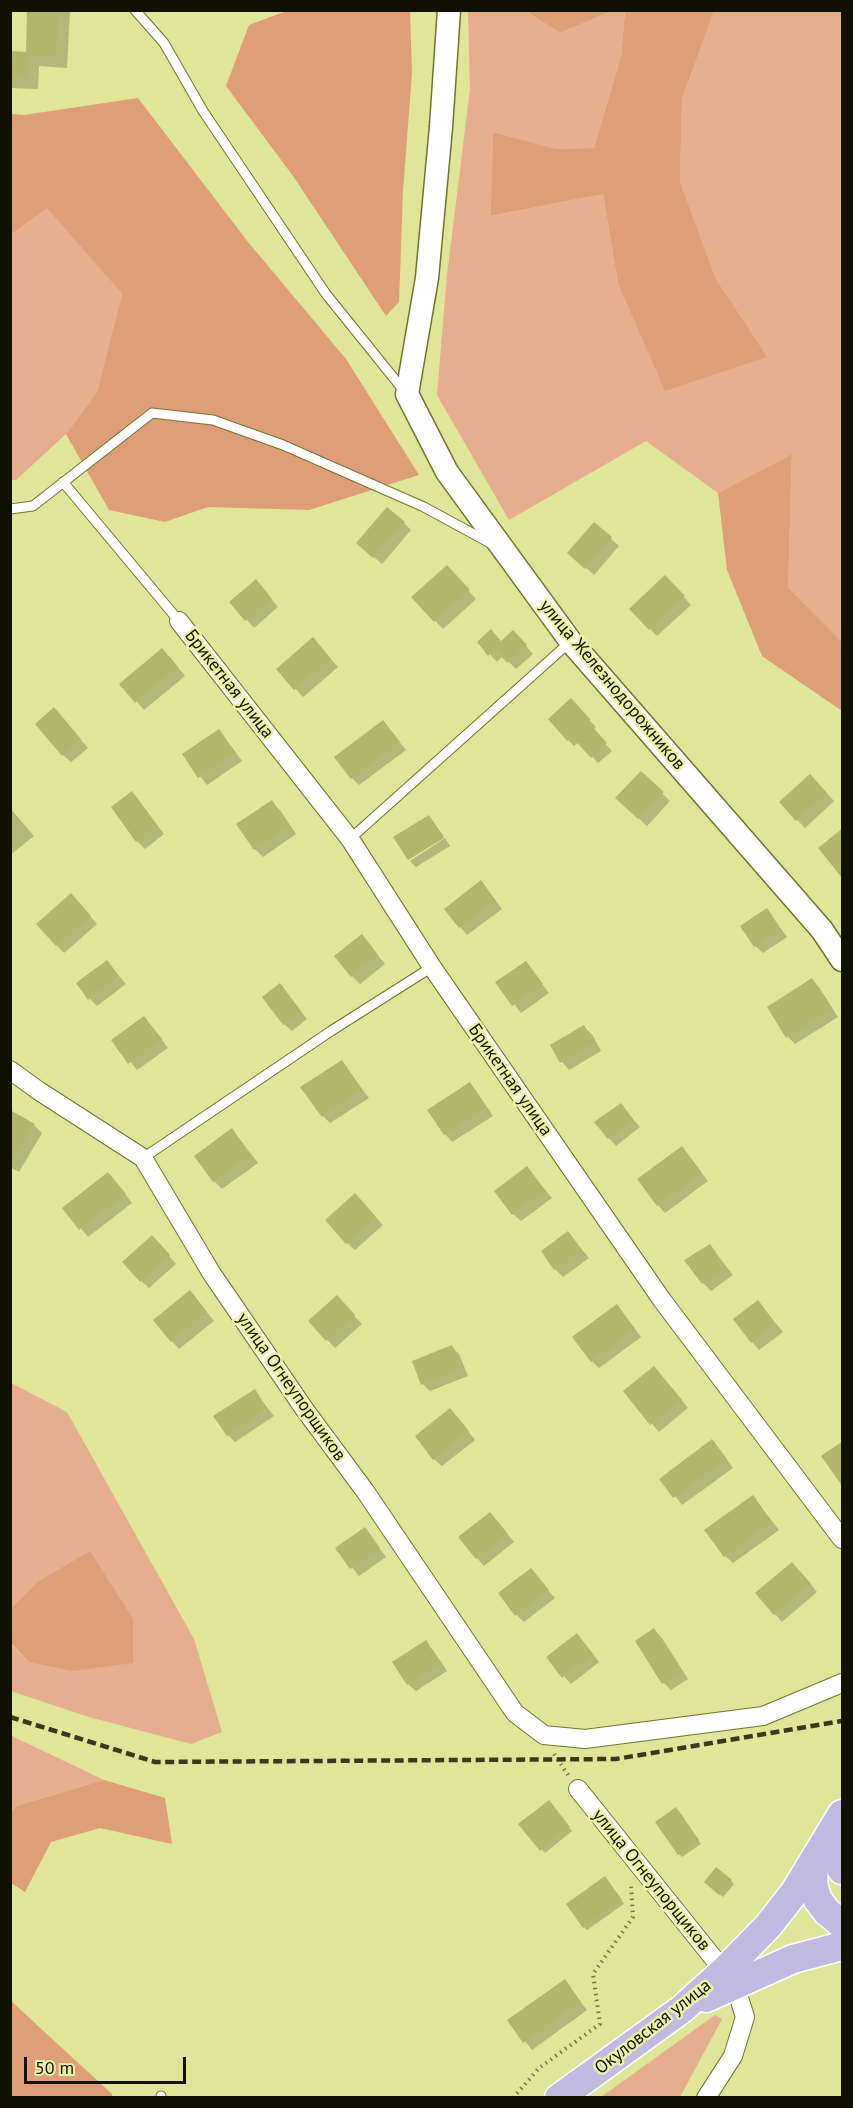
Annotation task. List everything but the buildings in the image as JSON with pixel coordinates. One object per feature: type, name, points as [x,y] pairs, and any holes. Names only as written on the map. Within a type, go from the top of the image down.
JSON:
[{"type":"main road","points":[[768,1926],[794,1893],[842,1814]]},
{"type":"main road","points":[[842,1814],[837,1849],[843,1870]]},
{"type":"main road","points":[[818,1854],[813,1876],[814,1888],[830,1900]]},
{"type":"main road","points":[[830,1900],[827,1912],[843,1924]]},
{"type":"main road","points":[[768,1926],[789,1910],[830,1900]]},
{"type":"main road","name":"Окуловская улица","points":[[560,2097],[682,2009],[730,1978],[768,1926]]},
{"type":"main road","points":[[730,1978],[843,1946]]},
{"type":"street","points":[[407,394],[427,278],[449,10]]},
{"type":"street","name":"улица Железнодорожников","points":[[407,394],[447,472],[571,642],[822,930],[843,960]]},
{"type":"street","name":"Брикетная улица","points":[[179,621],[350,838],[432,967],[662,1300],[843,1539]]},
{"type":"street","name":"улица Огнеупорщиков","points":[[10,1070],[143,1158],[212,1274],[305,1410],[365,1491],[515,1713],[544,1735]]},
{"type":"street","points":[[544,1735],[585,1739],[763,1716],[843,1683]]},
{"type":"street","name":"улица Огнеупорщиков","points":[[578,1789],[730,1978]]},
{"type":"street","points":[[706,2097],[733,2056],[745,2017],[730,1978]]},
{"type":"lane","points":[[135,10],[164,43],[203,111],[326,294],[407,394]]},
{"type":"lane","points":[[10,509],[33,506],[152,413],[213,420],[283,445],[413,502],[504,551]]},
{"type":"lane","points":[[63,482],[179,621]]},
{"type":"lane","points":[[350,838],[571,642]]},
{"type":"lane","points":[[143,1158],[331,1031],[432,967]]},
{"type":"path","points":[[544,1735],[578,1789]]},
{"type":"path","points":[[513,2097],[539,2068],[600,2024],[593,1974],[633,1917],[631,1887],[622,1844]]},
{"type":"shaded area","points":[[289,10],[410,11],[412,73],[403,191],[399,302],[386,316],[293,176],[226,86],[249,25]]},
{"type":"shaded area","points":[[468,11],[526,11],[560,33],[612,11],[625,11],[621,56],[594,148],[557,149],[493,132],[492,216],[603,194],[618,283],[766,357],[716,279],[680,182],[682,99],[714,11],[842,11],[842,642],[788,587],[792,454],[718,493],[646,441],[509,520],[437,395],[447,275],[470,89]]},
{"type":"shaded area","points":[[526,11],[612,11],[560,33]]},
{"type":"shaded area","points":[[625,11],[714,11],[682,99],[680,182],[716,279],[767,357],[665,391],[618,283],[603,194],[491,216],[493,132],[557,149],[594,148],[621,56]]},
{"type":"shaded area","points":[[138,98],[248,242],[346,359],[419,475],[309,510],[208,507],[165,522],[109,510],[66,434],[97,392],[122,294],[47,208],[11,234],[10,114],[24,115]]},
{"type":"shaded area","points":[[47,207],[122,294],[97,392],[66,434],[16,480],[10,480],[10,234]]},
{"type":"shaded area","points":[[792,454],[788,587],[842,642],[842,711],[762,656],[727,570],[718,493]]},
{"type":"shaded area","points":[[11,1383],[67,1412],[194,1639],[222,1732],[191,1744],[89,1717],[11,1691],[10,1643],[29,1662],[36,1583],[11,1608]]},
{"type":"shaded area","points":[[90,1551],[133,1619],[133,1663],[73,1671],[29,1662],[11,1643],[11,1608],[36,1583]]},
{"type":"shaded area","points":[[11,1735],[104,1780],[16,1806],[11,1813]]},
{"type":"shaded area","points":[[104,1780],[165,1798],[172,1844],[100,1828],[51,1842],[25,1892],[11,1883],[11,1813],[16,1806]]},
{"type":"shaded area","points":[[11,2001],[112,2094],[112,2097],[11,2097]]},
{"type":"shaded area","points":[[715,2015],[722,2019],[680,2097],[601,2097]]},
{"type":"railway","points":[[10,1717],[155,1762],[616,1759],[842,1721]]}]
